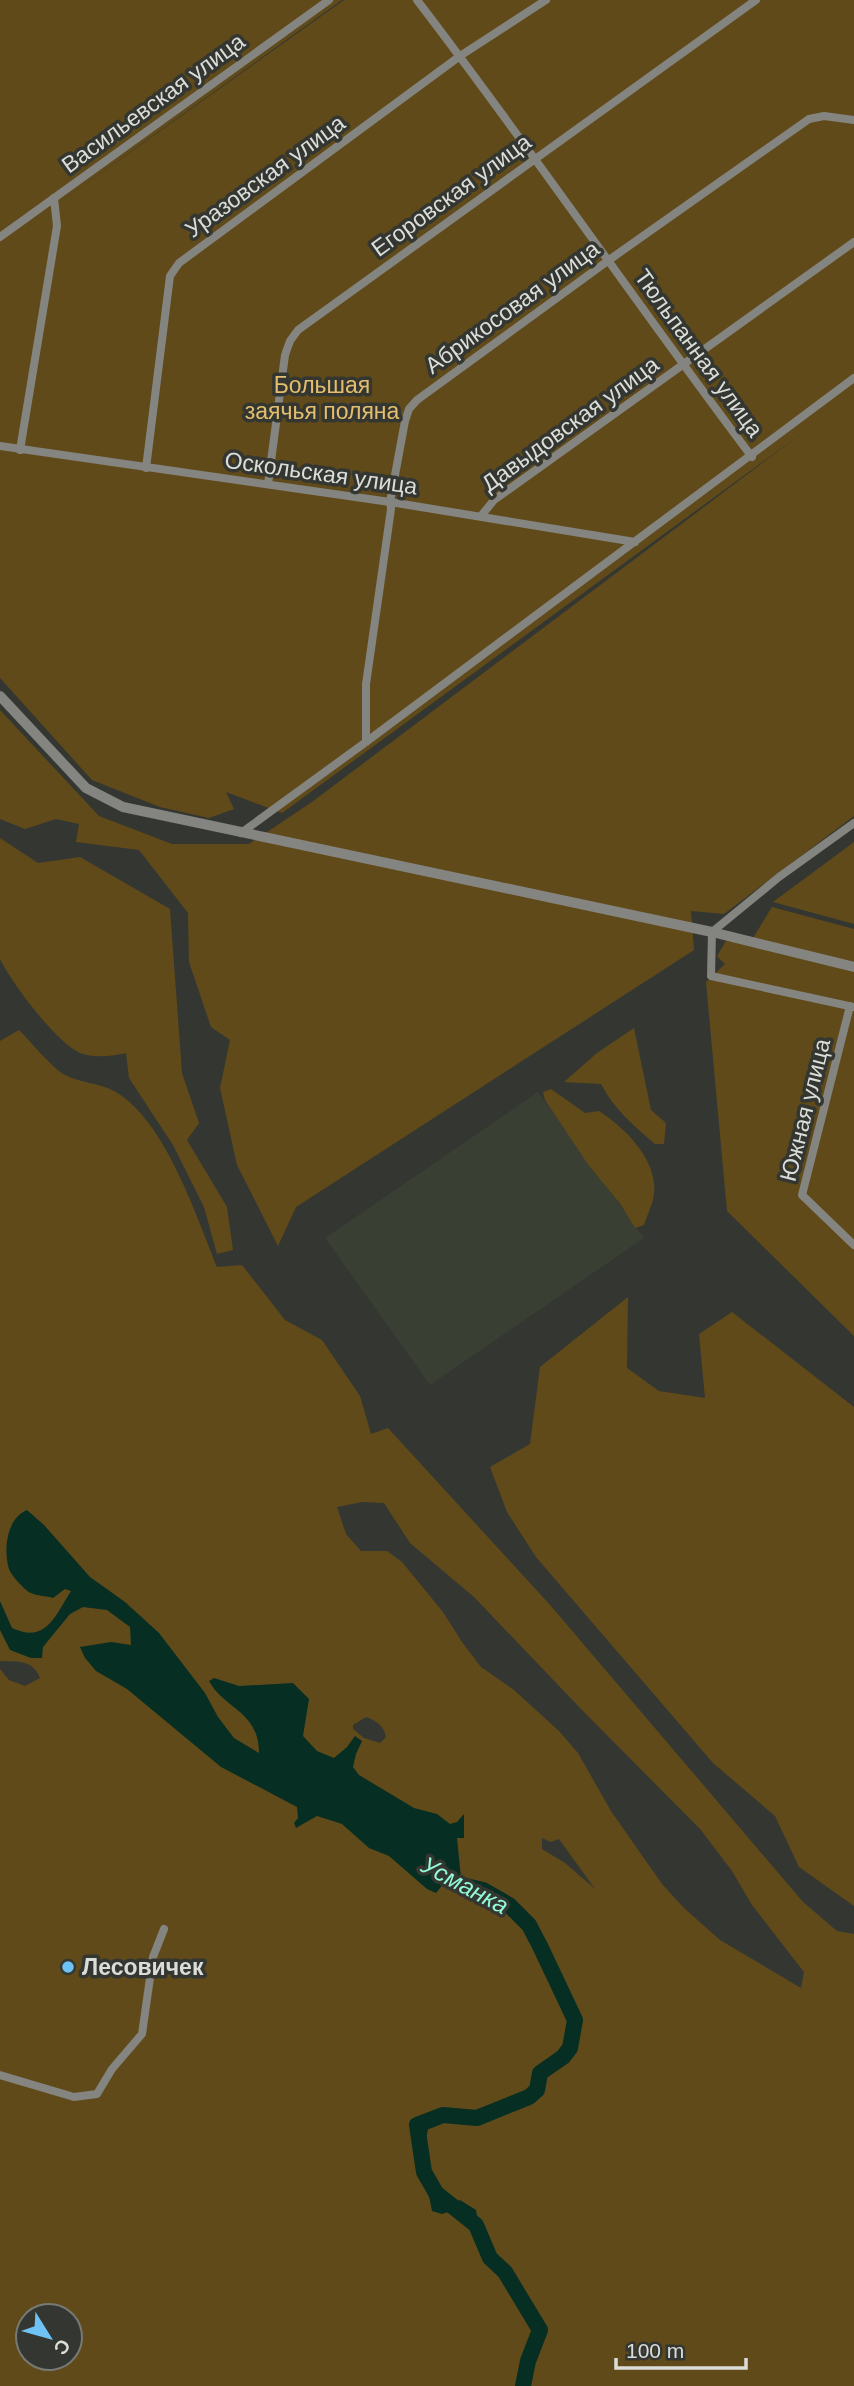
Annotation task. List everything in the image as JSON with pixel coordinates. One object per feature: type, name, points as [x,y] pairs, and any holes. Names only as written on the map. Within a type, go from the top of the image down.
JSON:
[{"type":"street","name":"Васильевская улица","points":[[0,237],[329,0]]},
{"type":"street","name":"Тюльпанная улица","points":[[417,0],[752,457]]},
{"type":"street","name":"Уразовская улица","points":[[146,468],[170,276],[179,263],[460,56],[546,0]]},
{"type":"street","name":"Егоровская улица","points":[[268,484],[285,355],[298,330],[757,0]]},
{"type":"street","name":"Абрикосовая улица","points":[[366,743],[366,684],[390,502],[409,409],[417,400],[609,260],[809,119],[824,116],[854,120]]},
{"type":"street","points":[[20,450],[57,226],[54,198]]},
{"type":"street","name":"Давыдовская улица","points":[[481,516],[494,500],[854,242]]},
{"type":"street","points":[[241,832],[366,743],[854,379]]},
{"type":"street","name":"Оскольская улица","points":[[0,446],[390,502],[635,542]]},
{"type":"street","points":[[0,696],[86,788],[123,807],[712,932],[854,967]]},
{"type":"street","points":[[852,1007],[711,976],[712,932],[779,877],[854,822]]},
{"type":"street","name":"Южная улица","points":[[852,1007],[802,1195],[854,1245]]},
{"type":"street","points":[[0,2075],[74,2097],[97,2094],[112,2069],[142,2034],[153,1957],[164,1929]]},
{"type":"shaded area","points":[[538,1092],[644,1238],[430,1385],[325,1238]]},
{"type":"shaded area","points":[[27,1510],[44,1525],[90,1577],[125,1602],[159,1633],[205,1693],[234,1738],[259,1753],[257,1739],[247,1719],[215,1690],[209,1681],[214,1678],[239,1686],[293,1683],[309,1699],[303,1736],[317,1751],[334,1758],[355,1736],[362,1741],[353,1767],[359,1775],[414,1808],[437,1814],[450,1824],[457,1822],[464,1814],[464,1838],[457,1838],[461,1878],[457,1884],[444,1883],[436,1893],[427,1889],[389,1856],[369,1848],[342,1824],[317,1816],[296,1828],[294,1823],[298,1818],[297,1807],[221,1767],[127,1689],[96,1671],[80,1647],[111,1642],[131,1645],[130,1627],[107,1610],[83,1607],[70,1614],[43,1647],[42,1658],[31,1658],[10,1650],[0,1630],[0,1601],[12,1628],[33,1632],[48,1625],[71,1591],[65,1589],[53,1598],[33,1594],[10,1572],[6,1552],[8,1535],[15,1520]]},
{"type":"shaded area","points":[[418,2117],[431,2117],[424,2147],[420,2152],[415,2147],[415,2129],[411,2124]]},
{"type":"shaded area","points":[[436,2187],[456,2202],[460,2200],[476,2210],[478,2222],[464,2221],[455,2210],[442,2214],[432,2211],[429,2196]]},
{"type":"green space","name":"Большая заячья поляна","points":[[0,0],[342,0],[38,218],[344,0],[854,0],[854,816],[724,914],[691,911],[694,950],[296,1207],[278,1246],[237,1165],[220,1088],[230,1040],[211,1027],[189,962],[188,913],[139,850],[76,842],[79,824],[56,819],[25,829],[0,819],[0,710],[99,816],[172,844],[249,844],[312,802],[805,431],[282,813],[226,792],[234,809],[209,818],[160,807],[92,780],[0,678]]},
{"type":"green space","points":[[0,838],[38,863],[80,857],[170,909],[182,1073],[199,1123],[187,1140],[227,1207],[233,1250],[217,1254],[204,1207],[173,1145],[129,1078],[126,1053],[94,1056],[73,1049],[49,1027],[0,959]]},
{"type":"green space","points":[[854,842],[854,924],[773,902]]},
{"type":"green space","points":[[772,907],[854,929],[854,1336],[727,1211],[706,982],[725,964],[717,956],[726,941],[750,943]]},
{"type":"green space","points":[[634,1028],[651,1110],[666,1123],[664,1144],[655,1144],[632,1124],[601,1084],[564,1082],[597,1053]]},
{"type":"green space","points":[[19,1030],[60,1072],[71,1078],[110,1089],[134,1106],[150,1124],[177,1171],[217,1267],[242,1265],[285,1320],[322,1340],[360,1396],[371,1434],[388,1428],[551,1606],[803,1902],[837,1931],[854,1934],[854,2386],[0,2386],[0,1669],[9,1680],[25,1686],[40,1678],[29,1665],[0,1661],[0,1041]],"holes":[[[362,1502],[384,1503],[410,1543],[474,1597],[701,1830],[732,1871],[752,1905],[804,1972],[801,1988],[720,1940],[684,1908],[662,1884],[611,1811],[578,1753],[559,1731],[514,1690],[481,1667],[443,1612],[402,1562],[387,1551],[361,1551],[346,1534],[337,1507]],[[366,1717],[384,1730],[386,1737],[380,1743],[364,1738],[353,1729],[353,1725]],[[542,1838],[551,1842],[559,1839],[595,1889],[565,1863],[542,1849]]]},
{"type":"green space","points":[[551,1089],[585,1113],[599,1111],[619,1126],[638,1146],[651,1169],[654,1181],[653,1198],[644,1225],[635,1228],[621,1205],[587,1163],[545,1100],[543,1092]]},
{"type":"green space","points":[[628,1297],[627,1368],[659,1391],[705,1398],[699,1334],[732,1312],[854,1407],[854,1906],[799,1867],[775,1816],[713,1763],[536,1557],[507,1512],[490,1467],[530,1444],[540,1367]]},
{"type":"waterway","name":"Усманка","points":[[438,1873],[457,1884],[483,1890],[509,1905],[529,1925],[575,2020],[570,2048],[563,2057],[540,2073],[537,2090],[529,2097],[477,2118],[443,2115],[417,2125],[424,2172],[436,2193],[476,2225],[490,2258],[505,2272],[540,2330],[528,2361],[523,2386]]},
{"type":"place","name":"Лесовичек","points":[[68,1967]]}]
